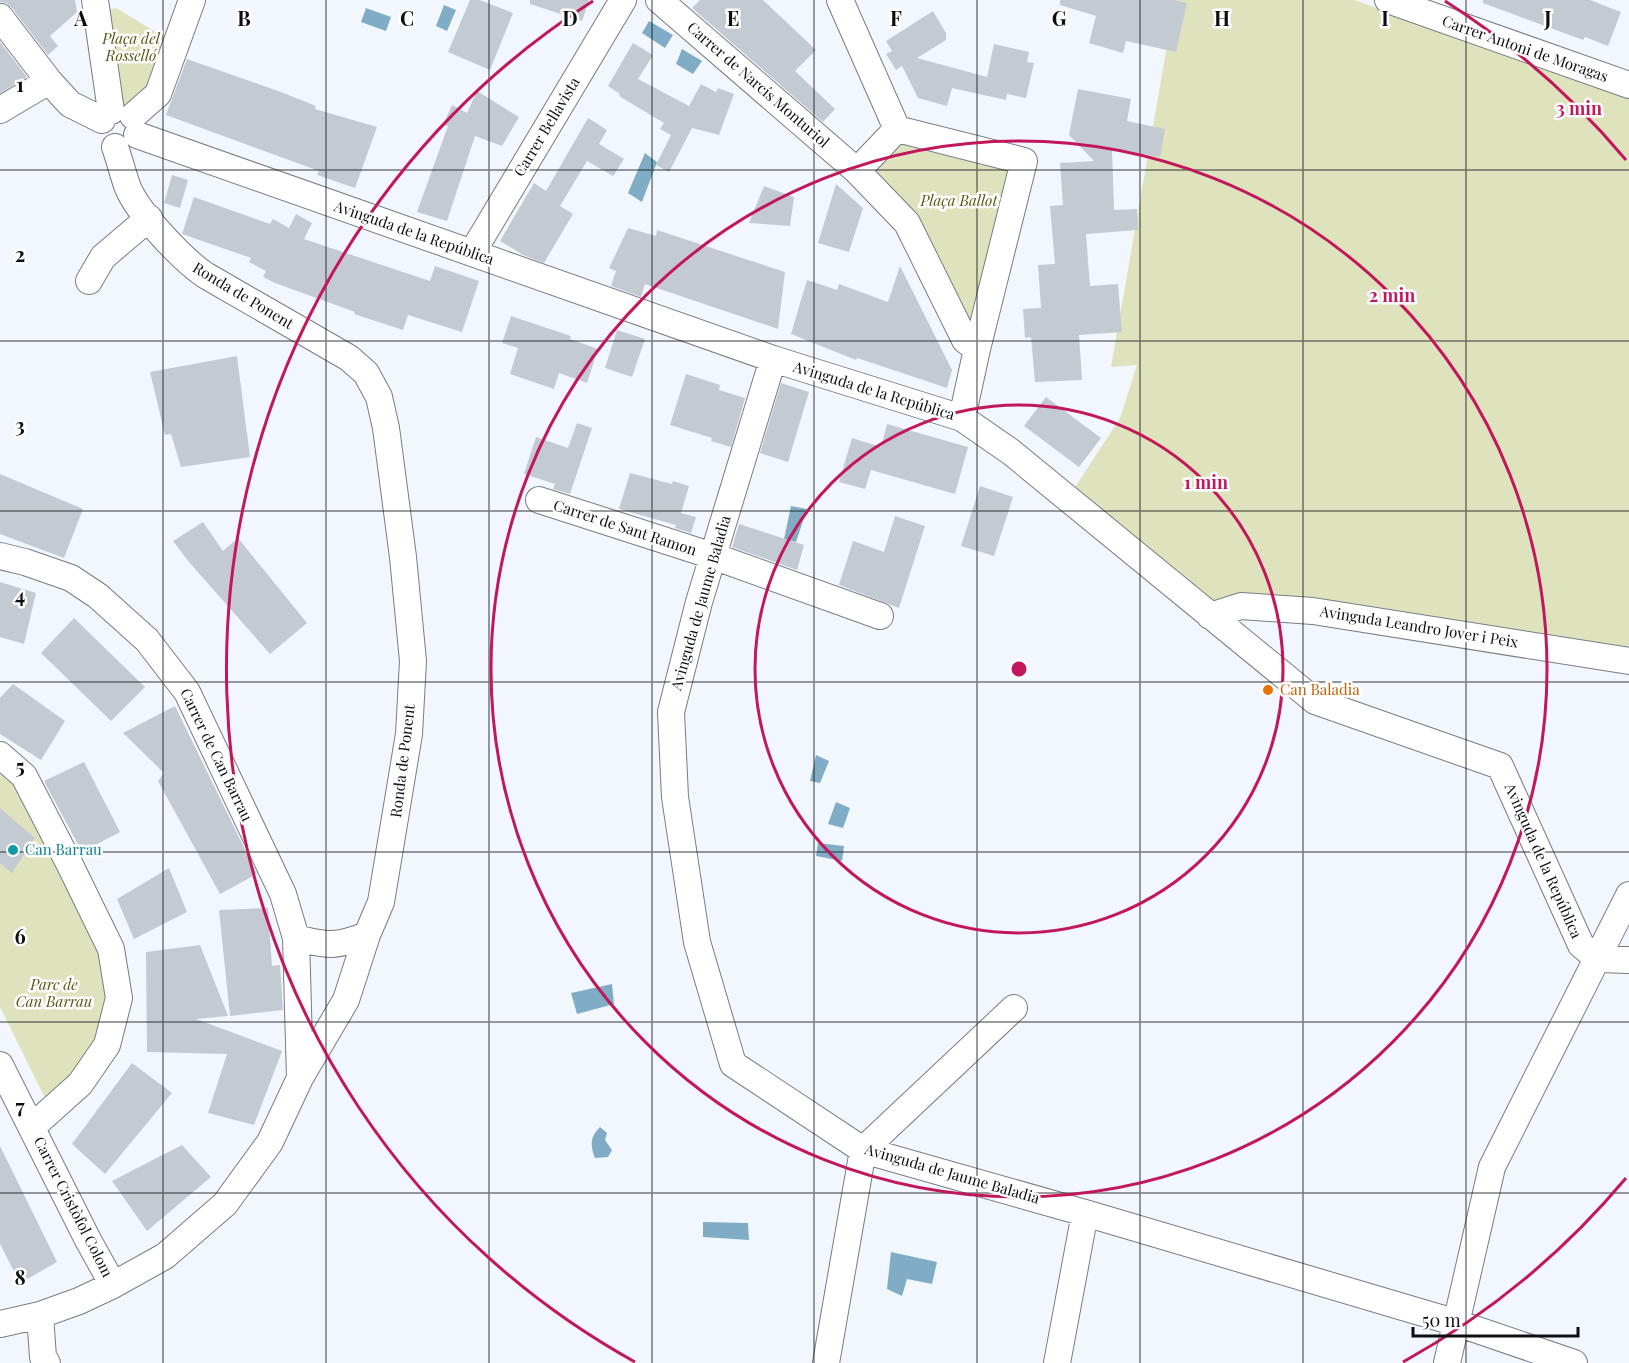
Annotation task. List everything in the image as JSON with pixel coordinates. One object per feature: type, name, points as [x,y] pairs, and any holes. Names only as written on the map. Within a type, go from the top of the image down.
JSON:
[{"type":"street","name":"Ronda de Ponent","points":[[0,1323],[40,1315],[79,1302],[165,1256],[225,1204],[270,1142],[300,1078],[346,1000],[381,902],[409,734],[413,661],[403,557],[386,428],[379,397],[366,373],[349,358],[205,275],[187,262],[136,203],[128,187],[120,126],[95,0]]},
{"type":"street","points":[[120,126],[158,94],[192,0]]},
{"type":"street","name":"Carrer Bellavista","points":[[472,253],[623,0]]},
{"type":"street","name":"Carrer de Narcís Monturiol","points":[[659,0],[857,171]]},
{"type":"street","points":[[840,0],[897,129]]},
{"type":"street","name":"Carrer Antoni de Moragas","points":[[1388,0],[1629,85]]},
{"type":"street","name":"Avinguda de la República","points":[[0,17],[49,81],[70,104],[120,126],[773,359],[962,418],[1011,452],[1315,701],[1500,766],[1581,945],[1598,959]]},
{"type":"street","points":[[0,110],[49,81]]},
{"type":"street","points":[[897,129],[857,171],[907,223],[965,340],[977,349]]},
{"type":"street","points":[[897,129],[1024,161],[962,418]]},
{"type":"street","points":[[89,281],[103,257],[149,218]]},
{"type":"street","name":"Avinguda de Jaume Baladia","points":[[773,359],[699,602],[671,712],[675,796],[696,942],[733,1064],[863,1150],[1457,1323],[1574,1363]]},
{"type":"street","name":"Carrer de Sant Ramon","points":[[539,500],[713,556],[880,616]]},
{"type":"street","name":"Carrer de Can Barrau","points":[[0,556],[71,578],[98,596],[147,640],[188,692],[283,894],[296,938],[300,1078]]},
{"type":"street","name":"Avinguda Leandro Jover i Peix","points":[[1210,616],[1241,606],[1313,611],[1629,661]]},
{"type":"street","points":[[0,754],[24,776],[111,949],[119,998],[107,1045],[80,1084],[32,1126]]},
{"type":"street","points":[[1447,1363],[1492,1167],[1629,895]]},
{"type":"street","points":[[296,938],[327,946],[344,944],[368,935]]},
{"type":"street","points":[[1598,959],[1629,960]]},
{"type":"street","points":[[826,1363],[863,1150],[1014,1008]]},
{"type":"street","name":"Carrer Cristòfol Colom","points":[[0,1065],[113,1285]]},
{"type":"street","points":[[1057,1363],[1085,1213]]},
{"type":"street","points":[[40,1315],[43,1357],[47,1363]]},
{"type":"green space","points":[[1175,0],[1354,0],[1629,97],[1629,651],[1242,592],[1208,603],[1072,492],[1120,418],[1137,365],[1111,367]]},
{"type":"green space","name":"Plaça del Rosselló","points":[[116,8],[164,37],[150,79],[134,112],[113,108],[101,11]]},
{"type":"green space","name":"Plaça Ballot","points":[[900,142],[999,163],[1011,176],[979,318],[966,320],[871,171]]},
{"type":"green space","name":"Parc de Can Barrau","points":[[0,768],[16,783],[103,955],[109,999],[97,1045],[48,1104],[0,1007]]},
{"type":"water","points":[[444,5],[456,10],[447,31],[436,26]]},
{"type":"water","points":[[366,8],[391,17],[386,31],[361,22]]},
{"type":"water","points":[[649,21],[673,35],[665,48],[642,33]]},
{"type":"water","points":[[682,49],[702,61],[693,74],[676,64]]},
{"type":"water","points":[[645,153],[657,162],[642,202],[628,193]]},
{"type":"water","points":[[791,506],[807,509],[796,542],[784,539]]},
{"type":"water","points":[[816,755],[829,761],[820,783],[810,781]]},
{"type":"water","points":[[836,802],[850,808],[843,828],[828,824]]},
{"type":"water","points":[[818,843],[844,846],[842,861],[816,856]]},
{"type":"water","points":[[612,984],[614,1004],[577,1014],[571,993]]},
{"type":"water","points":[[600,1127],[607,1133],[605,1140],[612,1150],[608,1157],[595,1158],[592,1141]]},
{"type":"water","points":[[703,1222],[748,1223],[749,1240],[703,1237]]},
{"type":"water","points":[[891,1252],[937,1262],[932,1284],[907,1279],[902,1296],[887,1289]]},
{"type":"building","points":[[0,0],[75,0],[77,12],[50,36],[58,46],[48,55],[12,8]]},
{"type":"building","points":[[470,0],[480,0],[513,13],[490,70],[448,52]]},
{"type":"building","points":[[530,0],[589,0],[582,21],[530,4]]},
{"type":"building","points":[[700,0],[763,0],[816,50],[795,71],[835,109],[823,122],[692,8]]},
{"type":"building","points":[[1060,0],[1174,0],[1187,3],[1176,52],[1126,41],[1123,53],[1089,43],[1096,16],[1060,5]]},
{"type":"building","points":[[1483,0],[1590,0],[1621,12],[1608,46],[1585,37],[1583,40],[1483,3]]},
{"type":"building","points":[[933,11],[946,33],[946,40],[917,58],[987,77],[994,44],[1029,52],[1027,62],[1034,63],[1026,98],[1007,94],[1006,100],[952,88],[947,106],[918,98],[902,66],[896,70],[886,54],[892,51],[886,41]]},
{"type":"building","points":[[0,42],[27,77],[0,93]]},
{"type":"building","points":[[633,43],[653,55],[638,79],[689,106],[701,84],[716,92],[718,88],[734,94],[719,135],[692,128],[669,172],[656,165],[671,135],[660,129],[664,123],[619,96],[620,94],[608,86]]},
{"type":"building","points":[[187,59],[281,92],[316,106],[315,109],[377,127],[355,188],[317,175],[319,171],[166,115]]},
{"type":"building","points":[[1078,89],[1131,99],[1127,121],[1165,129],[1160,157],[1112,149],[1114,210],[1137,209],[1138,230],[1086,234],[1090,286],[1118,284],[1122,332],[1079,335],[1082,380],[1035,382],[1031,337],[1025,338],[1023,309],[1041,308],[1038,265],[1055,264],[1050,206],[1063,205],[1060,163],[1094,161],[1069,135]]},
{"type":"building","points":[[477,91],[519,117],[502,146],[475,136],[447,221],[417,212],[448,126],[443,125],[452,105],[467,113]]},
{"type":"building","points":[[588,118],[607,130],[599,144],[624,159],[613,176],[587,161],[560,206],[573,214],[544,263],[523,255],[500,241],[534,183],[546,191]]},
{"type":"building","points":[[172,175],[188,180],[180,208],[164,203]]},
{"type":"building","points":[[836,184],[863,208],[849,252],[818,243]]},
{"type":"building","points":[[764,186],[794,197],[790,226],[749,223]]},
{"type":"building","points":[[194,197],[270,224],[273,219],[289,228],[296,214],[312,223],[304,239],[430,281],[435,266],[479,281],[462,332],[408,315],[403,330],[354,314],[355,312],[263,277],[266,271],[249,262],[251,258],[182,234]]},
{"type":"building","points":[[628,228],[656,236],[657,230],[785,272],[778,329],[645,284],[641,297],[611,286],[616,271],[609,268]]},
{"type":"building","points":[[900,266],[952,370],[947,388],[857,358],[856,360],[791,334],[807,280],[837,290],[839,284],[888,302]]},
{"type":"building","points":[[511,316],[571,336],[570,339],[598,349],[587,383],[559,373],[554,389],[510,374],[518,348],[502,343]]},
{"type":"building","points":[[617,330],[645,339],[632,377],[605,368]]},
{"type":"building","points":[[237,356],[250,457],[181,467],[171,434],[165,435],[150,372]]},
{"type":"building","points":[[686,374],[720,385],[719,390],[745,398],[731,447],[711,441],[712,438],[670,425]]},
{"type":"building","points":[[781,383],[809,392],[788,462],[760,453]]},
{"type":"building","points":[[1046,397],[1101,438],[1079,467],[1024,426]]},
{"type":"building","points":[[577,423],[592,428],[570,494],[553,489],[555,484],[524,474],[536,437],[568,448]]},
{"type":"building","points":[[887,424],[968,447],[955,494],[871,470],[865,489],[839,482],[852,438],[881,447]]},
{"type":"building","points":[[630,473],[689,486],[681,513],[696,517],[691,533],[675,528],[676,525],[619,509]]},
{"type":"building","points":[[0,474],[83,509],[64,558],[0,534]]},
{"type":"building","points":[[980,486],[1013,497],[994,556],[961,546]]},
{"type":"building","points":[[895,516],[925,526],[899,608],[839,585],[853,541],[884,552]]},
{"type":"building","points":[[203,522],[223,551],[238,538],[307,623],[270,654],[173,541]]},
{"type":"building","points":[[739,524],[804,545],[797,570],[732,547]]},
{"type":"building","points":[[0,582],[36,593],[24,644],[0,637]]},
{"type":"building","points":[[74,618],[145,687],[111,721],[41,653]]},
{"type":"building","points":[[13,684],[65,721],[41,760],[0,734],[0,698]]},
{"type":"building","points":[[175,706],[257,874],[220,894],[158,781],[164,773],[123,733]]},
{"type":"building","points":[[84,762],[120,832],[82,852],[44,781]]},
{"type":"building","name":"Can Barrau","points":[[0,808],[35,838],[12,873],[0,863]]},
{"type":"building","points":[[169,868],[187,912],[134,939],[117,899]]},
{"type":"building","points":[[268,908],[272,966],[280,965],[283,1010],[230,1016],[219,910]]},
{"type":"building","points":[[200,945],[228,1016],[196,1019],[282,1051],[254,1125],[208,1113],[227,1054],[147,1052],[146,952]]},
{"type":"building","points":[[132,1063],[172,1093],[105,1174],[72,1144]]},
{"type":"building","points":[[182,1145],[211,1177],[147,1231],[112,1181]]},
{"type":"building","points":[[0,1146],[57,1262],[20,1283],[0,1244]]},
{"type":"place","name":"Can Baladia","points":[[1268,690]]},
{"type":"place","name":"Can Barrau","points":[[13,850]]}]
